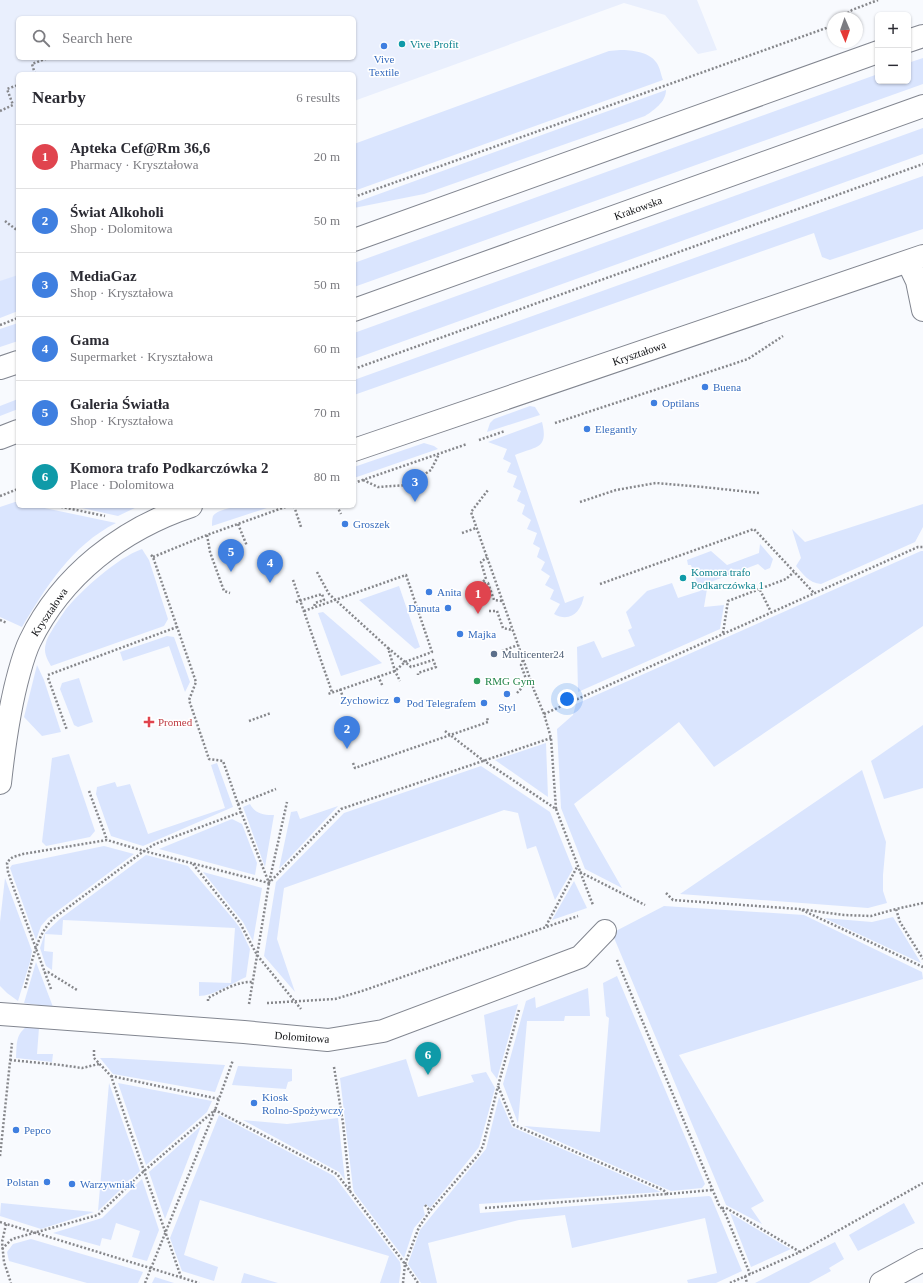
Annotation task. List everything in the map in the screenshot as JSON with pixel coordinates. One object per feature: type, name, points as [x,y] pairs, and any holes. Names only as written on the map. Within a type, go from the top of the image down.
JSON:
[{"type":"street","points":[[911,41],[923,36]]},
{"type":"street","points":[[356,239],[875,53]]},
{"type":"street","name":"Krakowska","points":[[356,309],[923,106]]},
{"type":"street","points":[[916,259],[916,281],[923,310]]},
{"type":"street","name":"Kryształowa","points":[[356,449],[916,259]]},
{"type":"street","points":[[0,368],[16,363]]},
{"type":"street","points":[[0,438],[16,432]]},
{"type":"street","name":"Kryształowa","points":[[0,783],[6,728],[13,696],[29,642],[51,606],[73,578],[104,552],[133,532],[168,514],[185,508]]},
{"type":"street","name":"Dolomitowa","points":[[9,1014],[328,1040],[383,1031],[580,957],[605,931]]},
{"type":"street","points":[[881,1283],[923,1260]]},
{"type":"path","points":[[849,12],[878,0]]},
{"type":"path","points":[[356,196],[827,27]]},
{"type":"path","points":[[34,72],[32,64],[43,60]]},
{"type":"path","points":[[0,111],[13,105],[7,89],[16,86]]},
{"type":"path","points":[[356,368],[923,164]]},
{"type":"path","points":[[5,221],[16,229]]},
{"type":"path","points":[[0,325],[16,319]]},
{"type":"path","points":[[555,423],[748,359],[783,336]]},
{"type":"path","points":[[363,480],[378,487],[408,485],[431,470],[439,454]]},
{"type":"path","points":[[580,502],[616,490],[656,483],[759,493]]},
{"type":"path","points":[[408,485],[410,490]]},
{"type":"path","points":[[0,496],[16,490]]},
{"type":"path","points":[[488,490],[471,512],[534,690],[544,714],[551,738],[556,809],[578,867],[712,1190],[722,1208],[750,1274]]},
{"type":"path","points":[[66,508],[118,519],[133,532],[153,557],[196,682],[188,700],[206,751],[209,759],[222,761],[269,883]]},
{"type":"path","points":[[153,557],[207,535],[282,508]]},
{"type":"path","points":[[295,508],[302,527]]},
{"type":"path","points":[[338,508],[341,514]]},
{"type":"path","points":[[238,524],[247,546]]},
{"type":"path","points":[[462,533],[476,528]]},
{"type":"path","points":[[600,584],[754,529],[814,593]]},
{"type":"path","points":[[207,535],[210,552],[224,591],[230,593]]},
{"type":"path","points":[[544,714],[918,546],[923,547]]},
{"type":"path","points":[[487,557],[481,562],[486,579],[480,584],[488,583],[494,600],[502,601]]},
{"type":"path","points":[[317,572],[329,594],[411,667],[434,660],[436,667],[418,675]]},
{"type":"path","points":[[723,634],[728,601],[786,579],[794,572]]},
{"type":"path","points":[[293,580],[330,693],[395,671],[405,662],[432,652],[406,575],[304,610]]},
{"type":"path","points":[[760,590],[771,612]]},
{"type":"path","points":[[296,602],[322,594],[324,600],[315,603],[314,607]]},
{"type":"path","points":[[489,611],[497,611],[503,628],[513,630]]},
{"type":"path","points":[[47,675],[177,627]]},
{"type":"path","points":[[29,642],[47,675],[68,730]]},
{"type":"path","points":[[502,651],[518,645]]},
{"type":"path","points":[[388,648],[395,671],[400,681]]},
{"type":"path","points":[[517,693],[527,682],[521,665],[523,659]]},
{"type":"path","points":[[378,676],[383,687]]},
{"type":"path","points":[[340,689],[344,700]]},
{"type":"path","points":[[250,721],[271,713]]},
{"type":"path","points":[[353,762],[355,768],[488,722],[487,717]]},
{"type":"path","points":[[445,731],[484,760],[556,809]]},
{"type":"path","points":[[269,883],[341,809],[551,738]]},
{"type":"path","points":[[238,804],[276,789]]},
{"type":"path","points":[[89,791],[107,840]]},
{"type":"path","points":[[0,1156],[10,1060],[9,1014],[41,934],[49,923],[155,844],[241,812]]},
{"type":"path","points":[[60,1018],[53,994],[8,872],[7,862],[10,859],[23,854],[107,840],[269,883]]},
{"type":"path","points":[[192,863],[240,923],[257,955],[328,1040],[343,1123],[350,1192]]},
{"type":"path","points":[[545,927],[578,867]]},
{"type":"path","points":[[580,871],[645,906]]},
{"type":"path","points":[[666,893],[673,900],[799,909],[844,915],[872,916],[923,903]]},
{"type":"path","points":[[799,909],[923,967]]},
{"type":"path","points":[[896,909],[900,922],[923,959]]},
{"type":"path","points":[[264,1004],[336,999],[596,910]]},
{"type":"path","points":[[44,973],[48,972],[56,976],[80,992]]},
{"type":"path","points":[[403,1283],[405,1264],[419,1227],[430,1211],[478,1155],[483,1146],[522,1001],[517,980]]},
{"type":"path","points":[[214,1003],[208,1003],[208,998],[246,981],[253,982]]},
{"type":"path","points":[[242,1004],[257,1004]]},
{"type":"path","points":[[95,1021],[94,1058],[111,1076],[181,1277]]},
{"type":"path","points":[[10,1060],[82,1068],[99,1064]]},
{"type":"path","points":[[111,1076],[219,1099]]},
{"type":"path","points":[[498,1086],[514,1125],[663,1190],[668,1194]]},
{"type":"path","points":[[2,1249],[12,1240],[98,1215],[144,1171],[215,1110],[337,1174],[418,1283]]},
{"type":"path","points":[[730,1283],[800,1252],[923,1183]]},
{"type":"path","points":[[485,1208],[712,1190]]},
{"type":"path","points":[[424,1205],[430,1211]]},
{"type":"path","points":[[722,1208],[726,1208],[800,1252]]},
{"type":"path","points":[[0,1222],[199,1283]]},
{"type":"path","points":[[6,1224],[2,1249],[4,1262],[11,1283]]},
{"type":"path","points":[[745,1276],[747,1283]]},
{"type":"shaded area","points":[[0,0],[697,0],[717,50],[698,54],[665,15],[624,3],[356,100],[356,72],[16,72],[16,303],[0,309]]},
{"type":"shaded area","points":[[609,51],[635,51],[649,56],[657,64],[663,80],[356,190],[356,143]]},
{"type":"shaded area","points":[[923,58],[923,84],[356,286],[356,262],[875,75],[875,84],[911,84],[911,62]]},
{"type":"shaded area","points":[[666,90],[662,102],[645,116],[424,194],[356,208],[356,202]]},
{"type":"shaded area","points":[[923,128],[923,154],[356,358],[356,332]]},
{"type":"shaded area","points":[[923,176],[923,229],[830,260],[822,257],[814,233],[356,394],[356,379]]},
{"type":"shaded area","points":[[16,276],[16,312],[0,318],[0,281]]},
{"type":"shaded area","points":[[16,324],[16,342],[0,347],[0,329]]},
{"type":"shaded area","points":[[16,400],[16,410],[0,416],[0,406]]},
{"type":"shaded area","points":[[530,406],[535,407],[540,415],[487,432],[490,423],[494,419]]},
{"type":"shaded area","points":[[542,422],[544,438],[539,446],[515,455],[565,603],[584,596],[583,602],[577,611],[570,616],[565,617],[554,614],[560,604],[550,599],[554,590],[545,585],[550,576],[541,570],[545,562],[537,557],[540,548],[533,544],[537,533],[527,529],[531,520],[522,514],[525,505],[517,501],[521,491],[513,487],[517,476],[507,472],[511,463],[503,459],[507,449],[488,442]]},
{"type":"shaded area","points":[[424,443],[438,449],[356,477],[356,466]]},
{"type":"shaded area","points":[[16,502],[16,508],[45,508],[116,523],[100,532],[73,555],[51,582],[22,627],[0,617],[0,507]]},
{"type":"shaded area","points":[[923,504],[923,527],[915,542],[821,584],[810,580],[796,566],[801,558],[792,529],[805,542]]},
{"type":"shaded area","points":[[82,508],[135,508],[118,516]]},
{"type":"shaded area","points":[[231,508],[267,508],[212,526],[213,516]]},
{"type":"shaded area","points":[[760,544],[773,559],[770,568],[765,570],[758,564],[708,583],[704,607],[724,605],[720,629],[578,692],[577,647],[594,641],[602,658],[635,646],[628,630],[632,628],[626,612],[647,591],[672,583],[678,598],[700,591],[691,565],[688,565],[687,560],[711,551],[727,565],[759,553]]},
{"type":"shaded area","points":[[142,549],[149,560],[168,619],[164,626],[51,666],[45,652],[45,646],[50,633],[66,609],[82,592],[111,567],[132,553]]},
{"type":"shaded area","points":[[923,551],[923,626],[714,767],[679,722],[574,804],[622,888],[585,869],[561,808],[557,729],[573,715],[576,704]]},
{"type":"shaded area","points":[[399,586],[420,647],[415,649],[359,600]]},
{"type":"shaded area","points":[[323,612],[382,663],[341,676],[318,613]]},
{"type":"shaded area","points":[[167,636],[174,637],[190,682],[185,692],[169,646],[123,661],[120,652]]},
{"type":"shaded area","points":[[37,665],[44,680],[61,732],[42,736],[24,717]]},
{"type":"shaded area","points":[[79,678],[93,722],[78,727],[74,725],[60,689],[62,683]]},
{"type":"shaded area","points":[[923,725],[923,788],[884,799],[871,761]]},
{"type":"shaded area","points":[[546,743],[548,797],[495,760]]},
{"type":"shaded area","points":[[69,754],[95,831],[90,837],[46,846],[42,842],[52,758]]},
{"type":"shaded area","points":[[217,763],[233,807],[143,846],[111,836],[96,794],[97,787],[115,782],[117,787],[130,784],[148,834],[225,808],[211,765]]},
{"type":"shaded area","points":[[481,766],[550,812],[573,869],[555,900],[536,846],[527,849],[518,813],[504,810],[284,888],[277,939],[295,992],[264,956],[276,882],[344,813]]},
{"type":"shaded area","points":[[862,770],[886,842],[883,891],[887,903],[868,908],[680,894]]},
{"type":"shaded area","points":[[250,804],[257,812],[274,815],[265,867],[243,807]]},
{"type":"shaded area","points":[[338,806],[279,869],[291,812],[297,811],[300,819]]},
{"type":"shaded area","points":[[232,819],[242,824],[257,863],[255,875],[159,849]]},
{"type":"shaded area","points":[[104,846],[134,854],[48,918],[41,926],[36,940],[10,868],[12,865]]},
{"type":"shaded area","points":[[146,855],[188,866],[234,920],[240,928],[250,949],[246,977],[217,992],[199,996],[199,982],[231,983],[235,928],[63,920],[62,935],[45,934],[44,951],[53,952],[52,970],[46,966],[40,948],[45,933],[61,918]]},
{"type":"shaded area","points":[[203,872],[262,888],[253,941],[243,922]]},
{"type":"shaded area","points":[[5,878],[32,951],[18,1001],[0,986],[0,922]]},
{"type":"shaded area","points":[[574,881],[587,908],[552,920]]},
{"type":"shaded area","points":[[664,906],[804,915],[922,972],[923,979],[679,1055],[764,1201],[751,1208],[762,1224],[726,1205],[612,933]]},
{"type":"shaded area","points":[[893,917],[921,963],[824,918],[872,922]]},
{"type":"shaded area","points":[[36,962],[53,1007],[24,1003]]},
{"type":"shaded area","points":[[617,976],[705,1184],[702,1188],[671,1191],[524,1126],[600,1132],[609,1018],[606,1016],[603,983]]},
{"type":"shaded area","points":[[588,988],[590,1016],[565,1016],[564,1021],[527,1021],[518,1123],[503,1084],[526,1001],[535,997],[536,1008]]},
{"type":"shaded area","points":[[518,1004],[497,1079],[491,1071],[484,1015]]},
{"type":"shaded area","points":[[26,1027],[39,1028],[37,1054],[53,1054],[52,1062],[16,1058],[18,1037],[22,1030]]},
{"type":"shaded area","points":[[100,1058],[225,1065],[215,1092],[113,1074]]},
{"type":"shaded area","points":[[406,1059],[418,1097],[474,1082],[471,1075],[486,1072],[495,1088],[479,1147],[430,1208],[426,1204],[423,1207],[425,1215],[414,1228],[404,1258],[354,1192],[340,1078]]},
{"type":"shaded area","points":[[238,1066],[292,1069],[292,1081],[288,1082],[286,1089],[232,1085]]},
{"type":"shaded area","points":[[109,1083],[140,1171],[98,1211]]},
{"type":"shaded area","points":[[118,1083],[212,1101],[207,1112],[146,1165]]},
{"type":"shaded area","points":[[499,1097],[512,1127],[661,1192],[479,1204],[480,1213],[709,1196],[711,1197],[742,1271],[716,1283],[688,1283],[687,1280],[717,1273],[705,1218],[572,1248],[565,1215],[519,1220],[428,1243],[437,1283],[421,1283],[408,1264],[420,1230],[486,1149]]},
{"type":"shaded area","points":[[219,1115],[334,1176],[400,1262],[401,1268],[399,1283],[380,1283],[389,1256],[200,1200],[184,1255],[218,1267],[214,1281],[182,1271],[170,1238]]},
{"type":"shaded area","points":[[338,1118],[345,1180],[339,1172],[243,1120],[287,1124]]},
{"type":"shaded area","points":[[201,1126],[165,1219],[149,1172]]},
{"type":"shaded area","points":[[142,1179],[159,1230],[147,1261],[132,1257],[140,1231],[116,1223],[111,1240],[102,1238],[100,1246],[53,1233],[102,1218]]},
{"type":"shaded area","points":[[1,1203],[94,1212],[41,1229],[0,1216]]},
{"type":"shaded area","points":[[904,1203],[915,1223],[858,1251],[849,1235]]},
{"type":"shaded area","points":[[730,1213],[785,1246],[791,1249],[751,1267]]},
{"type":"shaded area","points":[[31,1239],[143,1272],[138,1283],[87,1283],[9,1261],[7,1252],[13,1244]]},
{"type":"shaded area","points":[[835,1242],[844,1259],[829,1268],[831,1271],[809,1283],[755,1283]]},
{"type":"shaded area","points":[[244,1273],[278,1283],[241,1283]]},
{"type":"shaded area","points":[[155,1277],[174,1283],[152,1283]]},
{"type":"place","name":"Vive Profit","points":[[402,44]]},
{"type":"place","name":"Vive Textile","points":[[384,46]]},
{"type":"place","name":"Buena","points":[[705,387]]},
{"type":"place","name":"Optilans","points":[[654,403]]},
{"type":"place","name":"Elegantly","points":[[587,429]]},
{"type":"place","name":"MediaGaz","points":[[415,502]]},
{"type":"place","name":"Groszek","points":[[345,524]]},
{"type":"place","name":"Galeria Światła","points":[[231,572]]},
{"type":"place","name":"Komora trafo Podkarczówka 1","points":[[683,578]]},
{"type":"place","name":"Gama","points":[[270,583]]},
{"type":"place","name":"Anita","points":[[429,592]]},
{"type":"place","name":"Danuta","points":[[448,608]]},
{"type":"place","name":"Apteka Cef@Rm 36,6","points":[[478,614]]},
{"type":"place","name":"Majka","points":[[460,634]]},
{"type":"place","name":"Multicenter24","points":[[494,654]]},
{"type":"place","name":"RMG Gym","points":[[477,681]]},
{"type":"place","name":"Styl","points":[[507,694]]},
{"type":"place","name":"Zychowicz","points":[[397,700]]},
{"type":"place","name":"Pod Telegrafem","points":[[484,703]]},
{"type":"place","name":"Promed","points":[[149,722]]},
{"type":"place","name":"Świat Alkoholi","points":[[347,749]]},
{"type":"place","name":"Komora trafo Podkarczówka 2","points":[[428,1075]]},
{"type":"place","name":"Kiosk Rolno-Spożywczy","points":[[254,1103]]},
{"type":"place","name":"Pepco","points":[[16,1130]]},
{"type":"place","name":"Polstan","points":[[47,1182]]},
{"type":"place","name":"Warzywniak","points":[[72,1184]]}]
